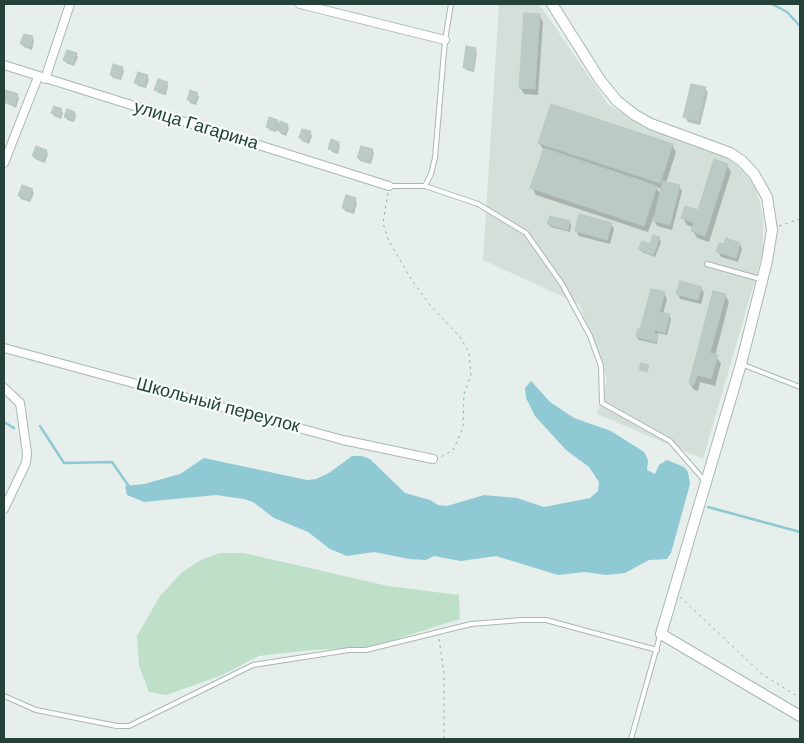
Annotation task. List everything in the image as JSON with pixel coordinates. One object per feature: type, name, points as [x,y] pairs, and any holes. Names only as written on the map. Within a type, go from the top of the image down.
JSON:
[{"type":"street","points":[[4,162],[42,78],[70,4]]},
{"type":"street","points":[[300,4],[444,40]]},
{"type":"street","points":[[552,4],[600,80],[626,108],[651,124],[711,145],[742,161],[754,174],[767,197],[772,230],[762,280],[741,364],[661,634],[800,716]]},
{"type":"street","name":"улица Гагарина","points":[[4,65],[389,186]]},
{"type":"street","name":"Школьный переулок","points":[[4,348],[343,440],[433,459]]},
{"type":"street","points":[[4,388],[20,403],[27,454],[24,468],[4,509]]},
{"type":"lane","points":[[425,186],[431,174],[435,158],[444,40],[451,4]]},
{"type":"lane","points":[[389,186],[425,186],[478,204],[526,233],[562,284],[590,336],[601,366],[602,403],[670,442],[705,482]]},
{"type":"lane","points":[[707,264],[762,280]]},
{"type":"lane","points":[[741,364],[800,386]]},
{"type":"lane","points":[[4,696],[36,710],[117,726],[129,726],[253,665],[348,650],[366,650],[440,630],[471,624],[546,620],[657,650]]},
{"type":"lane","points":[[631,739],[661,634]]},
{"type":"path","points":[[389,186],[383,223],[388,239],[411,279],[430,305],[460,337],[469,352],[472,364],[471,375],[464,394],[463,428],[459,440],[454,450],[444,456],[433,459]]},
{"type":"path","points":[[772,230],[800,219]]},
{"type":"path","points":[[674,591],[762,674],[800,698]]},
{"type":"path","points":[[440,630],[445,692],[444,739]]},
{"type":"shaded area","points":[[499,4],[539,4],[608,104],[644,128],[717,153],[731,160],[754,185],[760,202],[763,220],[763,252],[703,459],[597,414],[607,379],[579,304],[483,260]]},
{"type":"green space","points":[[220,553],[244,553],[388,586],[459,595],[460,619],[371,647],[311,650],[259,656],[220,676],[166,695],[149,692],[139,666],[137,636],[160,596],[182,572],[201,560]]},
{"type":"water","points":[[531,381],[550,402],[574,418],[611,431],[644,452],[648,460],[647,470],[655,474],[659,465],[667,460],[684,467],[688,472],[690,484],[671,553],[667,559],[649,560],[625,573],[606,575],[585,572],[558,575],[496,556],[461,561],[434,556],[426,560],[409,559],[374,552],[347,556],[330,549],[308,532],[274,518],[253,502],[244,499],[216,495],[144,502],[127,495],[125,486],[144,484],[180,474],[204,458],[307,480],[316,479],[329,473],[352,456],[362,456],[370,459],[405,493],[430,500],[438,505],[447,506],[484,495],[517,498],[544,507],[590,498],[598,491],[599,482],[589,467],[566,450],[535,416],[526,398],[525,388]]},
{"type":"building","points":[[524,13],[540,14],[535,89],[519,88]]},
{"type":"building","points":[[24,34],[33,36],[30,47],[20,44]]},
{"type":"building","points":[[466,46],[476,48],[473,69],[463,68]]},
{"type":"building","points":[[67,50],[77,53],[73,64],[63,60]]},
{"type":"building","points":[[113,64],[123,67],[120,78],[110,75]]},
{"type":"building","points":[[138,72],[148,75],[144,86],[134,83]]},
{"type":"building","points":[[158,79],[168,82],[164,93],[154,90]]},
{"type":"building","points":[[691,84],[706,87],[698,121],[683,117]]},
{"type":"building","points":[[6,90],[18,94],[14,106],[4,102]]},
{"type":"building","points":[[190,90],[198,93],[195,102],[187,100]]},
{"type":"building","points":[[551,104],[673,144],[660,183],[538,143]]},
{"type":"building","points":[[54,106],[62,109],[59,116],[51,113]]},
{"type":"building","points":[[67,109],[75,112],[73,120],[64,117]]},
{"type":"building","points":[[269,117],[278,120],[274,130],[266,127]]},
{"type":"building","points":[[280,121],[288,124],[285,133],[277,130]]},
{"type":"building","points":[[302,129],[311,131],[307,141],[299,138]]},
{"type":"building","points":[[331,139],[339,142],[337,151],[328,149]]},
{"type":"building","points":[[36,146],[47,150],[43,161],[32,156]]},
{"type":"building","points":[[361,146],[373,149],[369,161],[357,158]]},
{"type":"building","points":[[544,148],[657,186],[644,226],[530,188]]},
{"type":"building","points":[[714,159],[728,164],[705,236],[691,231],[694,223],[681,218],[685,206],[698,210]]},
{"type":"building","points":[[663,181],[680,185],[670,225],[653,221]]},
{"type":"building","points":[[22,185],[33,189],[29,200],[18,196]]},
{"type":"building","points":[[346,195],[356,198],[352,211],[342,208]]},
{"type":"building","points":[[579,214],[612,223],[607,240],[575,231]]},
{"type":"building","points":[[550,216],[570,221],[568,230],[547,224]]},
{"type":"building","points":[[653,235],[660,237],[653,255],[638,249],[642,241],[650,244]]},
{"type":"building","points":[[726,238],[740,243],[736,258],[716,252],[719,243],[724,244]]},
{"type":"building","points":[[680,281],[702,287],[698,300],[676,294]]},
{"type":"building","points":[[651,289],[665,292],[654,334],[640,330]]},
{"type":"building","points":[[713,291],[726,294],[710,353],[718,355],[711,379],[697,375],[694,385],[689,383]]},
{"type":"building","points":[[660,312],[670,314],[665,333],[655,330]]},
{"type":"building","points":[[638,329],[658,335],[656,342],[636,337]]},
{"type":"building","points":[[641,363],[649,365],[647,372],[639,370]]},
{"type":"waterway","points":[[772,4],[787,12],[800,26]]},
{"type":"waterway","points":[[4,422],[14,428]]},
{"type":"waterway","points":[[40,426],[64,463],[112,462],[130,488]]},
{"type":"waterway","points":[[708,507],[800,532]]}]
